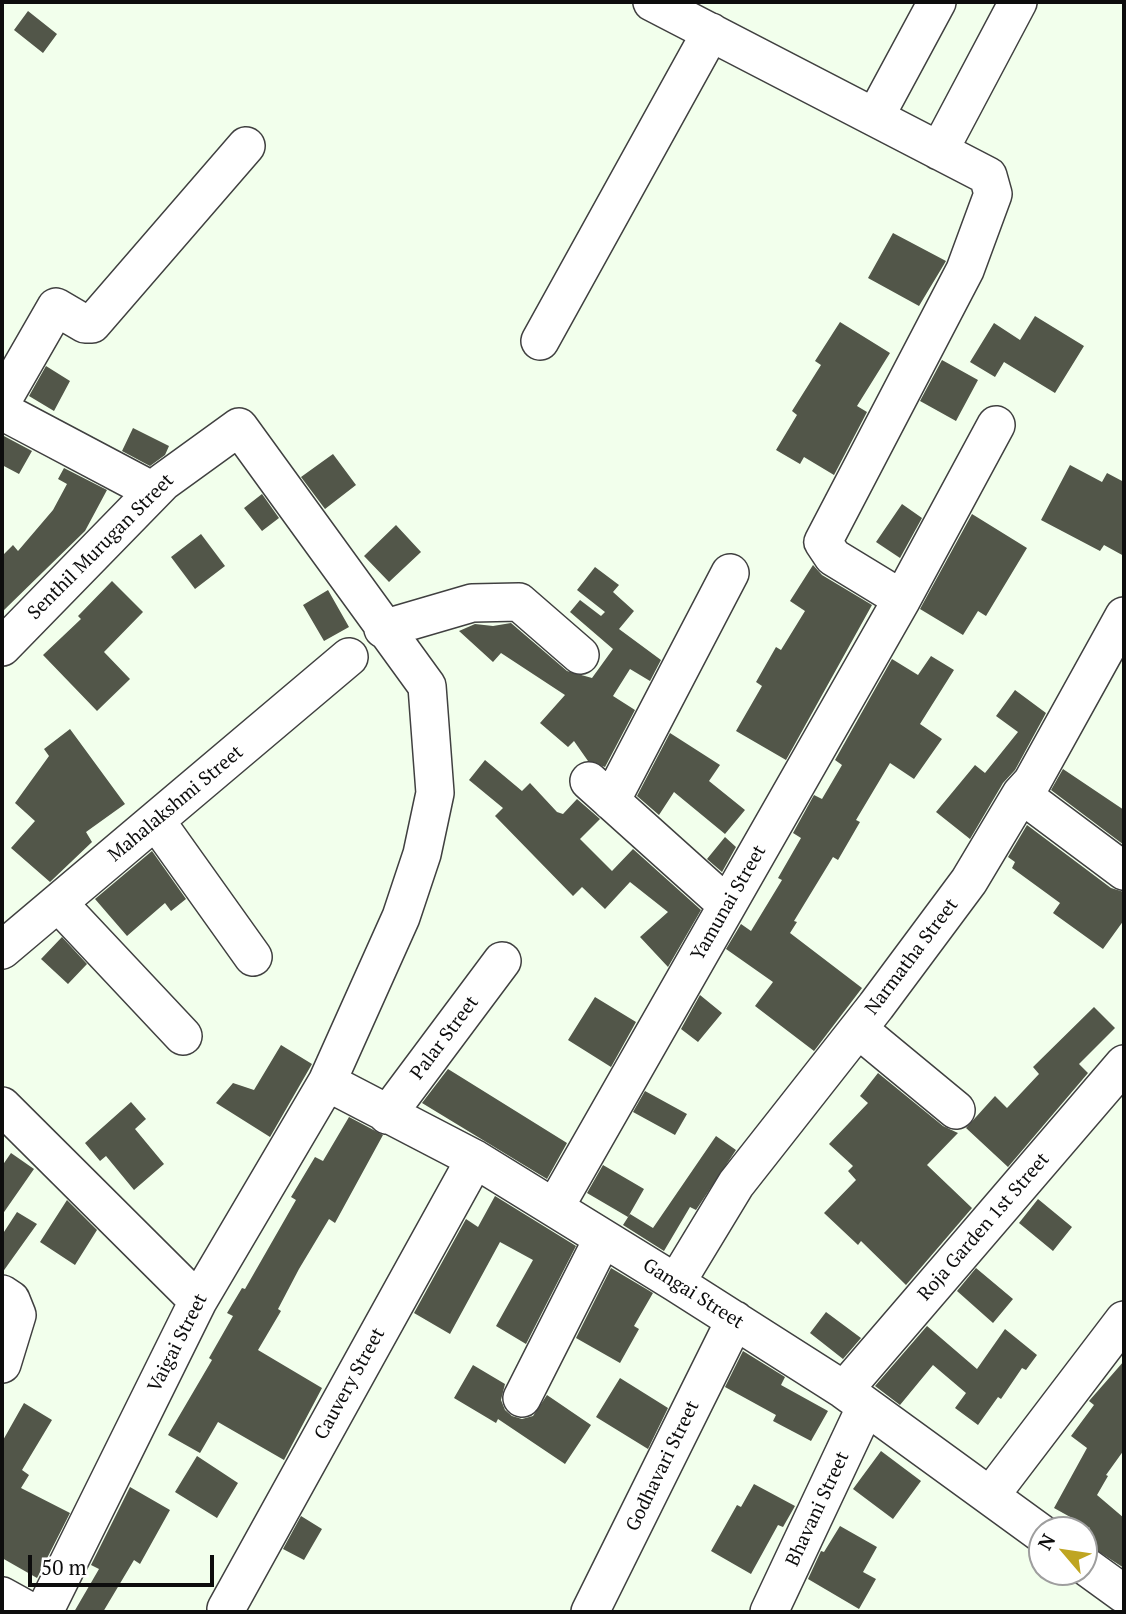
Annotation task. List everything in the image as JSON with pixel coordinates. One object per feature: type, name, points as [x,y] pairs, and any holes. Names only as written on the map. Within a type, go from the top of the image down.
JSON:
[{"type":"street","points":[[652,2],[988,176],[993,194],[965,270],[823,541],[833,557],[902,599]]},
{"type":"street","points":[[875,117],[937,2]]},
{"type":"street","points":[[939,150],[1018,2]]},
{"type":"street","points":[[540,341],[710,32]]},
{"type":"street","points":[[2,401],[56,307],[85,324],[92,324],[246,145]]},
{"type":"street","points":[[2,411],[153,491]]},
{"type":"street","name":"Yamunai Street","points":[[555,1207],[902,599],[996,425]]},
{"type":"street","name":"Senthil Murugan Street","points":[[2,647],[153,491],[239,427]]},
{"type":"street","name":"Vaigai Street","points":[[44,1612],[198,1301],[327,1082],[401,917],[422,854],[435,793],[427,687],[239,427]]},
{"type":"street","points":[[727,905],[600,791],[730,573]]},
{"type":"street","points":[[383,629],[472,603],[519,602],[580,655]]},
{"type":"street","name":"Narmatha Street","points":[[676,1283],[736,1184],[969,880],[1021,794],[1032,782],[1124,616]]},
{"type":"street","name":"Mahalakshmi Street","points":[[2,950],[349,657]]},
{"type":"street","points":[[1021,794],[1124,871]]},
{"type":"street","points":[[156,821],[253,957]]},
{"type":"street","points":[[58,903],[183,1036]]},
{"type":"street","name":"Palar Street","points":[[387,1115],[502,961]]},
{"type":"street","points":[[858,1028],[956,1110]]},
{"type":"street","name":"Roja Garden 1st Street","points":[[855,1398],[1124,1064]]},
{"type":"street","name":"Gangai Street","points":[[327,1082],[475,1158],[735,1320],[855,1398],[1028,1524]]},
{"type":"street","points":[[2,1106],[198,1301]]},
{"type":"street","name":"Cauvery Street","points":[[226,1609],[475,1158]]},
{"type":"street","points":[[522,1398],[603,1238]]},
{"type":"street","points":[[2,1294],[11,1300],[17,1315],[2,1364]]},
{"type":"street","name":"Godhavari Street","points":[[590,1612],[735,1320]]},
{"type":"street","points":[[990,1496],[1124,1320]]},
{"type":"street","name":"Bhavani Street","points":[[769,1612],[855,1398]]},
{"type":"street","points":[[1098,1575],[1124,1594]]},
{"type":"street","points":[[2,1596],[30,1612]]},
{"type":"building","points":[[28,11],[57,34],[43,53],[14,30]]},
{"type":"building","points":[[893,233],[946,261],[919,306],[868,278]]},
{"type":"building","points":[[1035,316],[1084,346],[1055,393],[1004,362],[995,377],[970,362],[994,323],[1020,340]]},
{"type":"building","points":[[840,322],[890,353],[857,406],[867,412],[834,475],[804,457],[800,464],[776,450],[797,415],[792,411],[821,365],[815,361]]},
{"type":"building","points":[[942,360],[978,380],[956,421],[920,401]]},
{"type":"building","points":[[46,366],[70,381],[54,411],[29,396]]},
{"type":"building","points":[[133,428],[169,446],[165,455],[150,466],[122,451]]},
{"type":"building","points":[[2,435],[32,451],[19,474],[2,465]]},
{"type":"building","points":[[333,454],[356,485],[325,509],[301,477]]},
{"type":"building","points":[[1070,465],[1102,482],[1107,473],[1124,482],[1124,556],[1104,545],[1100,551],[1041,520]]},
{"type":"building","points":[[64,468],[107,490],[85,531],[2,612],[2,556],[13,545],[18,551],[53,510],[67,484],[58,479]]},
{"type":"building","points":[[262,494],[279,518],[262,531],[244,508]]},
{"type":"building","points":[[902,504],[922,518],[900,558],[876,542]]},
{"type":"building","points":[[972,514],[1027,548],[986,616],[978,611],[963,635],[920,609]]},
{"type":"building","points":[[396,525],[421,552],[389,582],[364,556]]},
{"type":"building","points":[[201,534],[225,566],[195,589],[171,557]]},
{"type":"building","points":[[813,565],[822,575],[872,605],[786,760],[736,731],[762,686],[756,682],[776,647],[781,650],[805,611],[790,601]]},
{"type":"building","points":[[595,567],[619,585],[613,592],[634,611],[619,629],[661,660],[650,681],[630,669],[613,696],[635,710],[605,767],[588,761],[574,741],[568,747],[540,723],[565,695],[501,653],[493,662],[459,631],[475,624],[493,626],[511,623],[567,671],[592,678],[613,649],[570,612],[580,600],[601,616],[605,612],[577,590]]},
{"type":"building","points":[[112,581],[143,612],[104,652],[130,679],[97,711],[43,655],[81,619],[78,616]]},
{"type":"building","points":[[328,590],[349,627],[324,641],[303,605]]},
{"type":"building","points":[[931,656],[954,670],[920,724],[942,739],[914,779],[890,763],[856,820],[860,822],[838,860],[833,857],[794,921],[797,922],[790,933],[862,988],[814,1051],[755,1006],[773,982],[726,949],[741,924],[751,931],[782,880],[778,878],[801,838],[793,833],[814,795],[822,799],[842,765],[835,760],[892,659],[918,675]]},
{"type":"building","points":[[1015,690],[1046,713],[1015,770],[1003,783],[970,839],[936,812],[975,765],[985,773],[1018,732],[996,716]]},
{"type":"building","points":[[70,729],[125,804],[86,832],[92,842],[50,882],[11,848],[35,821],[15,803],[49,756],[44,749]]},
{"type":"building","points":[[670,733],[720,765],[709,781],[745,810],[725,834],[674,792],[659,815],[637,796]]},
{"type":"building","points":[[485,760],[522,791],[530,783],[557,812],[563,814],[577,799],[600,819],[580,839],[612,871],[633,849],[701,910],[668,967],[640,937],[668,912],[630,882],[605,909],[582,887],[573,896],[495,816],[503,808],[469,780]]},
{"type":"building","points":[[1063,769],[1124,810],[1124,845],[1051,790]]},
{"type":"building","points":[[1027,825],[1111,888],[1124,892],[1124,920],[1103,949],[1053,913],[1060,903],[1012,868],[1015,862],[1008,857]]},
{"type":"building","points":[[725,837],[736,847],[722,872],[707,859]]},
{"type":"building","points":[[152,851],[186,899],[171,911],[165,903],[127,936],[95,899]]},
{"type":"building","points":[[62,937],[87,964],[68,984],[41,959]]},
{"type":"building","points":[[700,995],[722,1013],[698,1042],[681,1029]]},
{"type":"building","points":[[595,997],[636,1022],[611,1067],[568,1040]]},
{"type":"building","points":[[1094,1007],[1115,1028],[1079,1064],[1088,1073],[1008,1167],[966,1128],[995,1096],[1007,1108],[1039,1074],[1033,1067]]},
{"type":"building","points":[[281,1045],[312,1064],[270,1137],[216,1103],[233,1083],[254,1090]]},
{"type":"building","points":[[448,1069],[567,1143],[547,1179],[422,1103]]},
{"type":"building","points":[[878,1073],[943,1126],[958,1133],[927,1165],[972,1208],[906,1285],[861,1241],[858,1245],[824,1213],[856,1180],[848,1171],[853,1166],[829,1144],[868,1103],[860,1096]]},
{"type":"building","points":[[645,1091],[687,1114],[675,1135],[633,1112]]},
{"type":"building","points":[[131,1102],[146,1119],[135,1129],[164,1164],[134,1190],[106,1156],[100,1161],[85,1143]]},
{"type":"building","points":[[349,1117],[383,1135],[335,1223],[329,1219],[299,1269],[278,1309],[281,1311],[258,1350],[322,1388],[284,1460],[218,1422],[200,1453],[168,1435],[212,1360],[209,1358],[233,1316],[227,1313],[242,1288],[245,1289],[296,1200],[291,1197],[315,1157],[323,1161]]},
{"type":"building","points":[[716,1136],[736,1150],[696,1210],[690,1207],[664,1251],[623,1225],[630,1214],[653,1228]]},
{"type":"building","points":[[11,1153],[34,1169],[2,1215],[2,1166]]},
{"type":"building","points":[[603,1165],[644,1189],[628,1217],[587,1193]]},
{"type":"building","points":[[495,1196],[576,1246],[526,1344],[496,1326],[533,1260],[500,1242],[450,1334],[414,1313],[466,1219],[478,1227]]},
{"type":"building","points":[[1038,1199],[1072,1227],[1053,1251],[1019,1223]]},
{"type":"building","points":[[67,1200],[97,1230],[75,1265],[40,1242]]},
{"type":"building","points":[[17,1212],[37,1224],[2,1273],[2,1235]]},
{"type":"building","points":[[611,1268],[653,1293],[634,1326],[639,1329],[620,1363],[576,1338]]},
{"type":"building","points":[[976,1268],[1013,1299],[993,1323],[957,1291]]},
{"type":"building","points":[[826,1312],[861,1338],[843,1359],[810,1333]]},
{"type":"building","points":[[927,1326],[977,1369],[1005,1329],[1037,1355],[1026,1370],[1022,1368],[1001,1399],[998,1397],[978,1425],[955,1408],[966,1393],[933,1365],[900,1405],[875,1386]]},
{"type":"building","points":[[743,1351],[785,1377],[781,1385],[828,1411],[811,1441],[773,1421],[776,1415],[725,1387]]},
{"type":"building","points":[[1124,1361],[1124,1450],[1106,1475],[1108,1476],[1097,1495],[1124,1518],[1124,1568],[1098,1551],[1098,1516],[1068,1516],[1054,1508],[1087,1448],[1071,1436],[1094,1405],[1089,1401]]},
{"type":"building","points":[[473,1365],[505,1384],[501,1400],[505,1410],[512,1416],[522,1419],[533,1416],[547,1395],[591,1425],[565,1464],[498,1419],[496,1423],[454,1398]]},
{"type":"building","points":[[620,1378],[668,1408],[648,1449],[596,1417]]},
{"type":"building","points":[[24,1403],[52,1420],[22,1470],[29,1475],[21,1488],[70,1513],[37,1578],[2,1558],[2,1442]]},
{"type":"building","points":[[881,1451],[921,1481],[893,1519],[853,1489]]},
{"type":"building","points":[[197,1456],[238,1483],[217,1518],[175,1492]]},
{"type":"building","points":[[754,1484],[795,1506],[783,1527],[778,1525],[751,1574],[711,1551],[737,1505],[741,1507]]},
{"type":"building","points":[[130,1487],[170,1510],[140,1564],[134,1560],[103,1612],[74,1612],[99,1569],[91,1565]]},
{"type":"building","points":[[301,1516],[322,1529],[304,1560],[283,1549]]},
{"type":"building","points":[[840,1526],[877,1547],[863,1572],[876,1579],[859,1609],[808,1579],[821,1551],[824,1552]]}]
